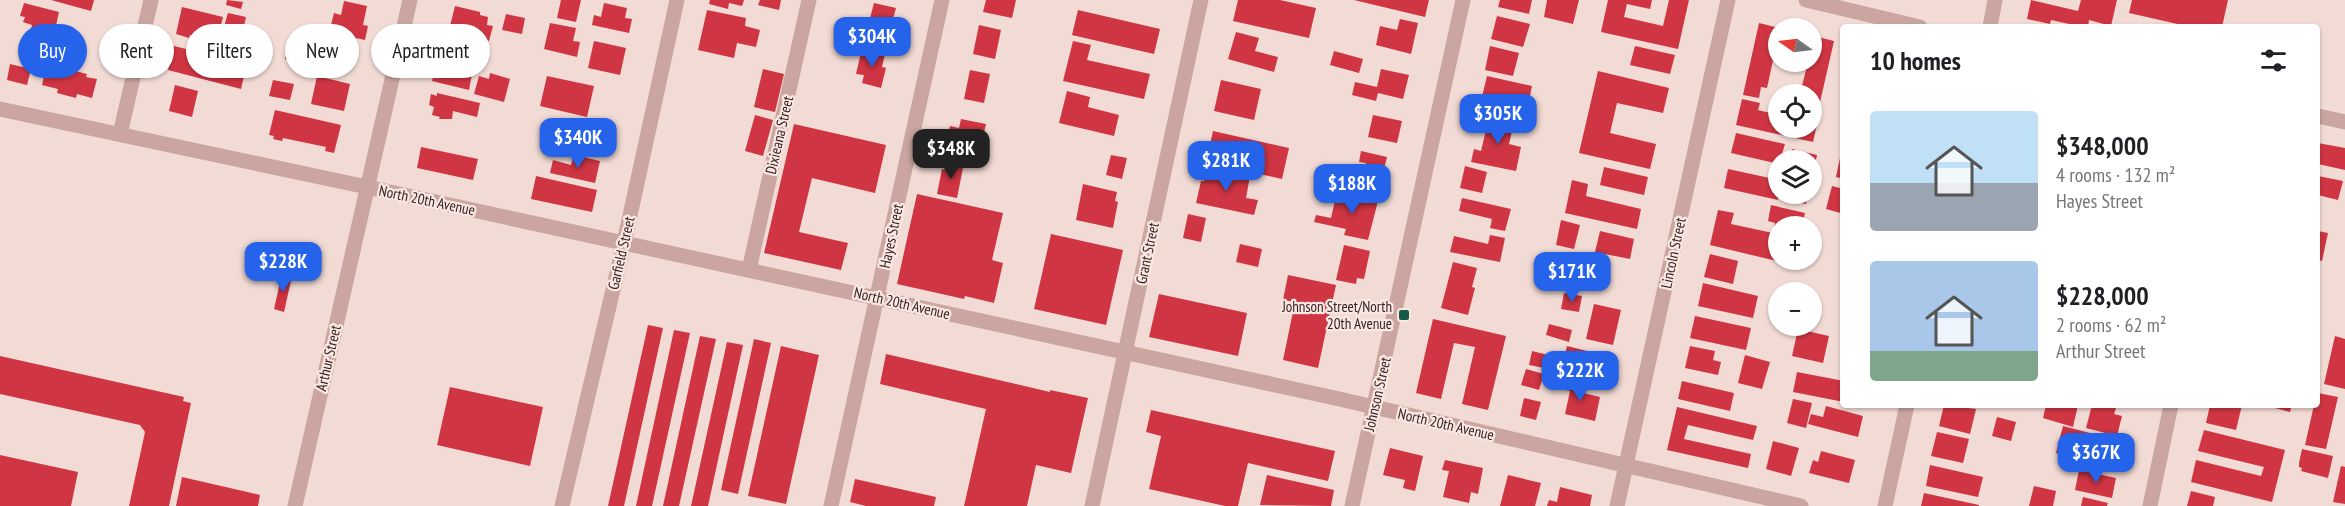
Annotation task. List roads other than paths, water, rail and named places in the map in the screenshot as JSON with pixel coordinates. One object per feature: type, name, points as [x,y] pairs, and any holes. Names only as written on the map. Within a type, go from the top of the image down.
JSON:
[{"type":"street","points":[[120,134],[151,0]]},
{"type":"street","name":"Arthur Street","points":[[295,506],[410,0]]},
{"type":"street","name":"Garfield Street","points":[[562,506],[624,243],[677,0]]},
{"type":"street","name":"Dixieana Street","points":[[749,270],[809,0]]},
{"type":"street","name":"Hayes Street","points":[[831,506],[942,0]]},
{"type":"street","name":"Grant Street","points":[[1092,506],[1201,0]]},
{"type":"street","name":"Johnson Street","points":[[1352,506],[1463,0]]},
{"type":"street","name":"Lincoln Street","points":[[1617,506],[1728,0]]},
{"type":"street","points":[[1806,0],[1907,24]]},
{"type":"street","points":[[1991,24],[1995,0]]},
{"type":"street","name":"North 20th Avenue","points":[[0,110],[367,187],[1374,407],[1801,506]]},
{"type":"street","points":[[2320,116],[2345,122]]},
{"type":"street","points":[[1885,506],[1906,408]]},
{"type":"street","points":[[2150,506],[2170,408]]},
{"type":"place","name":"Johnson Street/North 20th Avenue","points":[[1404,315]]}]
